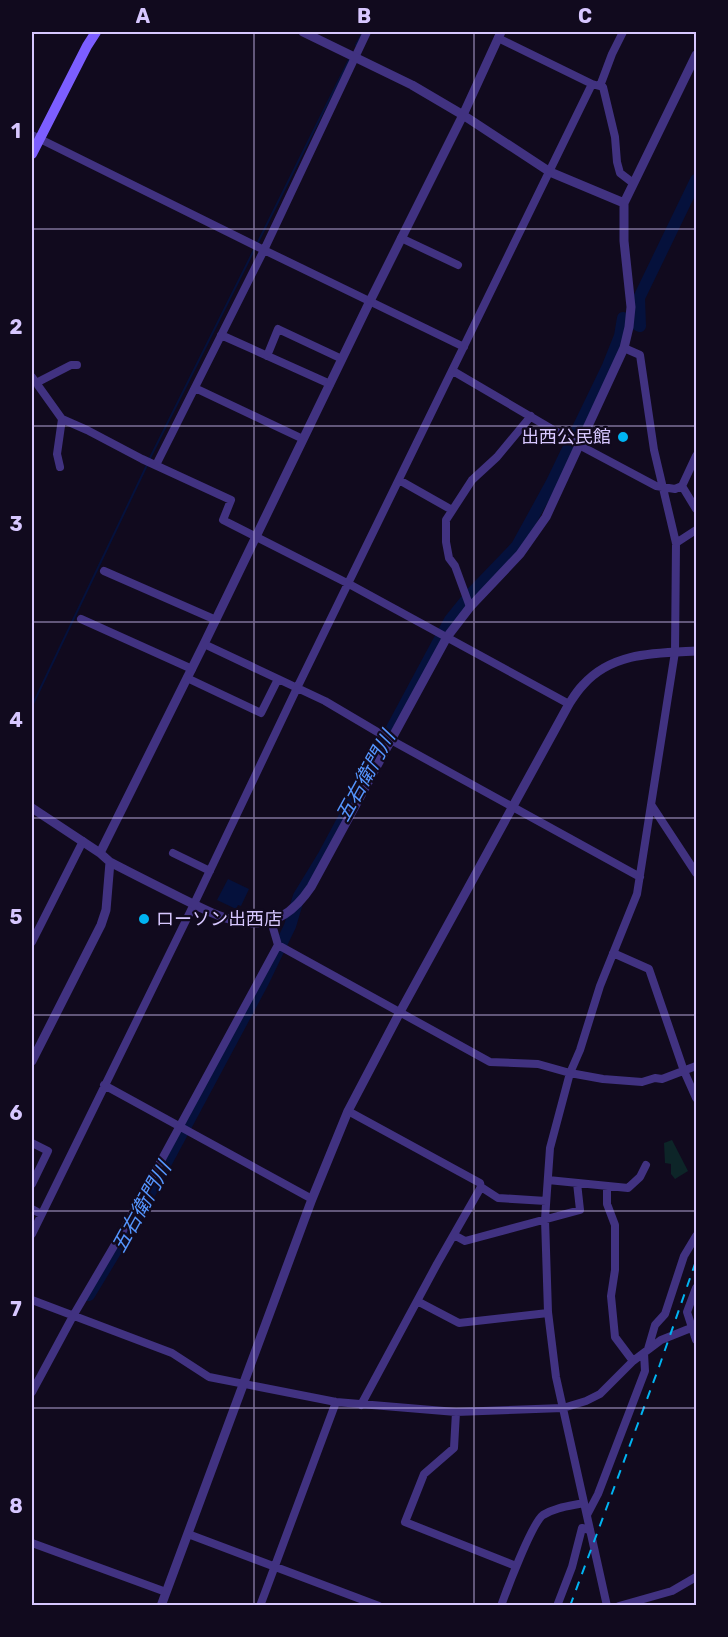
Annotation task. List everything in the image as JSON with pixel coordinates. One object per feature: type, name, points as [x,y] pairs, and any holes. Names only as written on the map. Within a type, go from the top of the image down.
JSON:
[{"type":"main road","points":[[32,154],[35,137],[96,32]]},
{"type":"street","points":[[303,32],[412,85],[463,115],[550,172],[624,203]]},
{"type":"street","points":[[156,465],[264,250],[367,32]]},
{"type":"street","points":[[32,1234],[464,346],[550,172],[623,32]]},
{"type":"street","points":[[100,853],[463,115],[500,35],[603,87],[615,136],[620,173],[633,183]]},
{"type":"street","points":[[32,808],[83,841],[110,862],[194,904],[236,922],[253,924],[271,921],[292,911],[304,899],[447,637],[470,607],[520,554],[546,517],[624,348],[631,307],[624,241],[624,203],[696,55]]},
{"type":"street","points":[[35,137],[464,346]]},
{"type":"street","points":[[401,238],[458,265]]},
{"type":"street","points":[[267,356],[278,329],[342,359]]},
{"type":"street","points":[[222,335],[330,384]]},
{"type":"street","points":[[607,1605],[556,1377],[548,1313],[545,1219],[550,1148],[570,1073],[580,1050],[600,986],[637,894],[675,652],[676,543],[654,450],[640,355],[624,348]]},
{"type":"street","points":[[77,365],[71,365],[34,380],[62,419],[231,500],[223,520],[349,584],[568,704]]},
{"type":"street","points":[[453,370],[579,445],[656,486],[675,489],[682,486],[696,456]]},
{"type":"street","points":[[195,388],[303,439]]},
{"type":"street","points":[[470,607],[455,566],[449,558],[446,520],[472,480],[497,457],[531,416]]},
{"type":"street","points":[[60,467],[57,454],[62,419]]},
{"type":"street","points":[[399,480],[452,510]]},
{"type":"street","points":[[682,486],[696,509]]},
{"type":"street","points":[[676,543],[696,530]]},
{"type":"street","points":[[105,571],[216,620]]},
{"type":"street","points":[[81,619],[190,673],[261,714],[278,679]]},
{"type":"street","points":[[204,644],[325,701],[391,740],[640,877]]},
{"type":"street","points":[[162,1605],[312,1199],[348,1111],[568,704],[590,678],[615,662],[632,656],[696,651]]},
{"type":"street","points":[[652,806],[696,873]]},
{"type":"street","points":[[32,942],[83,841]]},
{"type":"street","points":[[173,853],[210,871]]},
{"type":"street","points":[[32,1061],[101,925],[106,910],[110,862]]},
{"type":"street","points":[[108,885],[117,875],[128,872]]},
{"type":"street","points":[[32,1392],[181,1126],[278,945],[271,921]]},
{"type":"street","points":[[278,945],[490,1062],[538,1064],[603,1079],[642,1082],[655,1078],[662,1079],[696,1066]]},
{"type":"street","points":[[613,953],[649,969],[684,1071],[696,1098]]},
{"type":"street","points":[[104,1085],[312,1199]]},
{"type":"street","points":[[348,1111],[480,1183],[481,1187],[498,1198],[546,1201]]},
{"type":"street","points":[[32,1143],[48,1151],[32,1184]]},
{"type":"street","points":[[548,1180],[628,1188],[640,1177],[646,1165]]},
{"type":"street","points":[[454,1235],[465,1241],[580,1209],[577,1183]]},
{"type":"street","points":[[607,1186],[607,1204],[615,1225],[615,1270],[611,1296],[615,1337],[633,1361]]},
{"type":"street","points":[[361,1405],[481,1187]]},
{"type":"street","points":[[32,1209],[41,1214]]},
{"type":"street","points":[[587,1515],[598,1494],[645,1371],[646,1351],[655,1325],[664,1314],[684,1256],[696,1236]]},
{"type":"street","points":[[696,1288],[687,1312],[694,1327],[696,1340]]},
{"type":"street","points":[[32,1300],[172,1353],[209,1377],[336,1402],[456,1412],[563,1408],[586,1401],[600,1394],[633,1361],[661,1340],[694,1327]]},
{"type":"street","points":[[417,1301],[459,1323],[548,1313]]},
{"type":"street","points":[[260,1605],[336,1402]]},
{"type":"street","points":[[456,1412],[454,1448],[424,1474],[405,1522],[516,1566]]},
{"type":"street","points":[[501,1605],[516,1566],[541,1517],[558,1508],[584,1503]]},
{"type":"street","points":[[557,1605],[572,1567],[582,1528],[590,1530]]},
{"type":"street","points":[[188,1534],[379,1605]]},
{"type":"street","points":[[32,1543],[166,1592]]},
{"type":"street","points":[[619,1605],[672,1592],[696,1576]]},
{"type":"green space","points":[[672,1140],[688,1171],[675,1179],[671,1174],[671,1164],[665,1163],[664,1143]]},
{"type":"shaded area","points":[[228,879],[249,889],[241,906],[238,905],[236,909],[217,900]]},
{"type":"waterway","points":[[356,45],[363,32]]},
{"type":"waterway","points":[[149,460],[349,60]]},
{"type":"waterway","name":"五右衛門川","points":[[89,1295],[144,1204],[263,982],[290,926],[299,896],[324,855],[450,620],[471,594],[517,546],[551,484],[608,366],[620,336],[623,318],[640,326],[639,298],[696,180]]},
{"type":"waterway","points":[[32,706],[147,465]]},
{"type":"railway","points":[[570,1606],[696,1261]]},
{"type":"place","name":"出西公民館","points":[[623,437]]},
{"type":"place","name":"ローソン出西店","points":[[144,919]]}]
